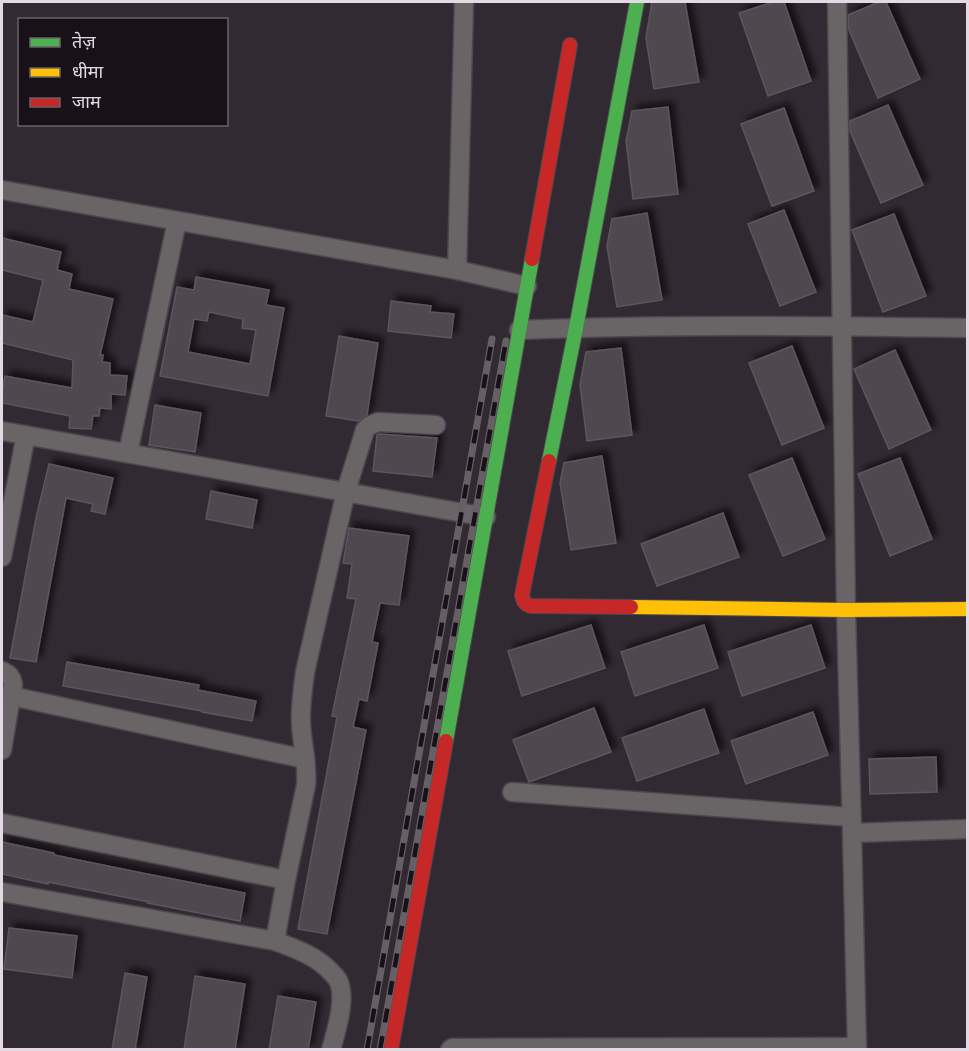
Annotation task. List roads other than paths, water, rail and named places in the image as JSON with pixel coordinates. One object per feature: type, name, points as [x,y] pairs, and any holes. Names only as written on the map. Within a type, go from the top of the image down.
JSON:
[{"type":"street","points":[[457,270],[464,2]]},
{"type":"street","points":[[637,2],[576,328],[522,595],[523,601],[532,606],[846,610],[968,609]]},
{"type":"street","points":[[450,1050],[452,1048],[857,1048],[846,610],[837,2]]},
{"type":"street","points":[[391,1050],[570,45]]},
{"type":"street","points":[[2,190],[457,270],[527,286]]},
{"type":"street","points":[[128,453],[177,221]]},
{"type":"street","points":[[519,330],[842,326],[968,328]]},
{"type":"street","points":[[275,941],[306,784],[307,772],[301,724],[305,672],[346,491],[360,444],[365,430],[378,423],[436,425]]},
{"type":"street","points":[[2,431],[486,517]]},
{"type":"street","points":[[2,557],[26,435]]},
{"type":"street","points":[[2,671],[12,680],[2,750]]},
{"type":"street","points":[[11,696],[305,759]]},
{"type":"street","points":[[512,792],[852,825],[968,829]]},
{"type":"street","points":[[2,823],[286,880]]},
{"type":"street","points":[[2,892],[275,941],[303,952],[324,965],[338,980],[341,995],[340,1012],[331,1050]]},
{"type":"railway","points":[[367,1050],[492,339]]},
{"type":"railway","points":[[380,1050],[506,341]]}]
